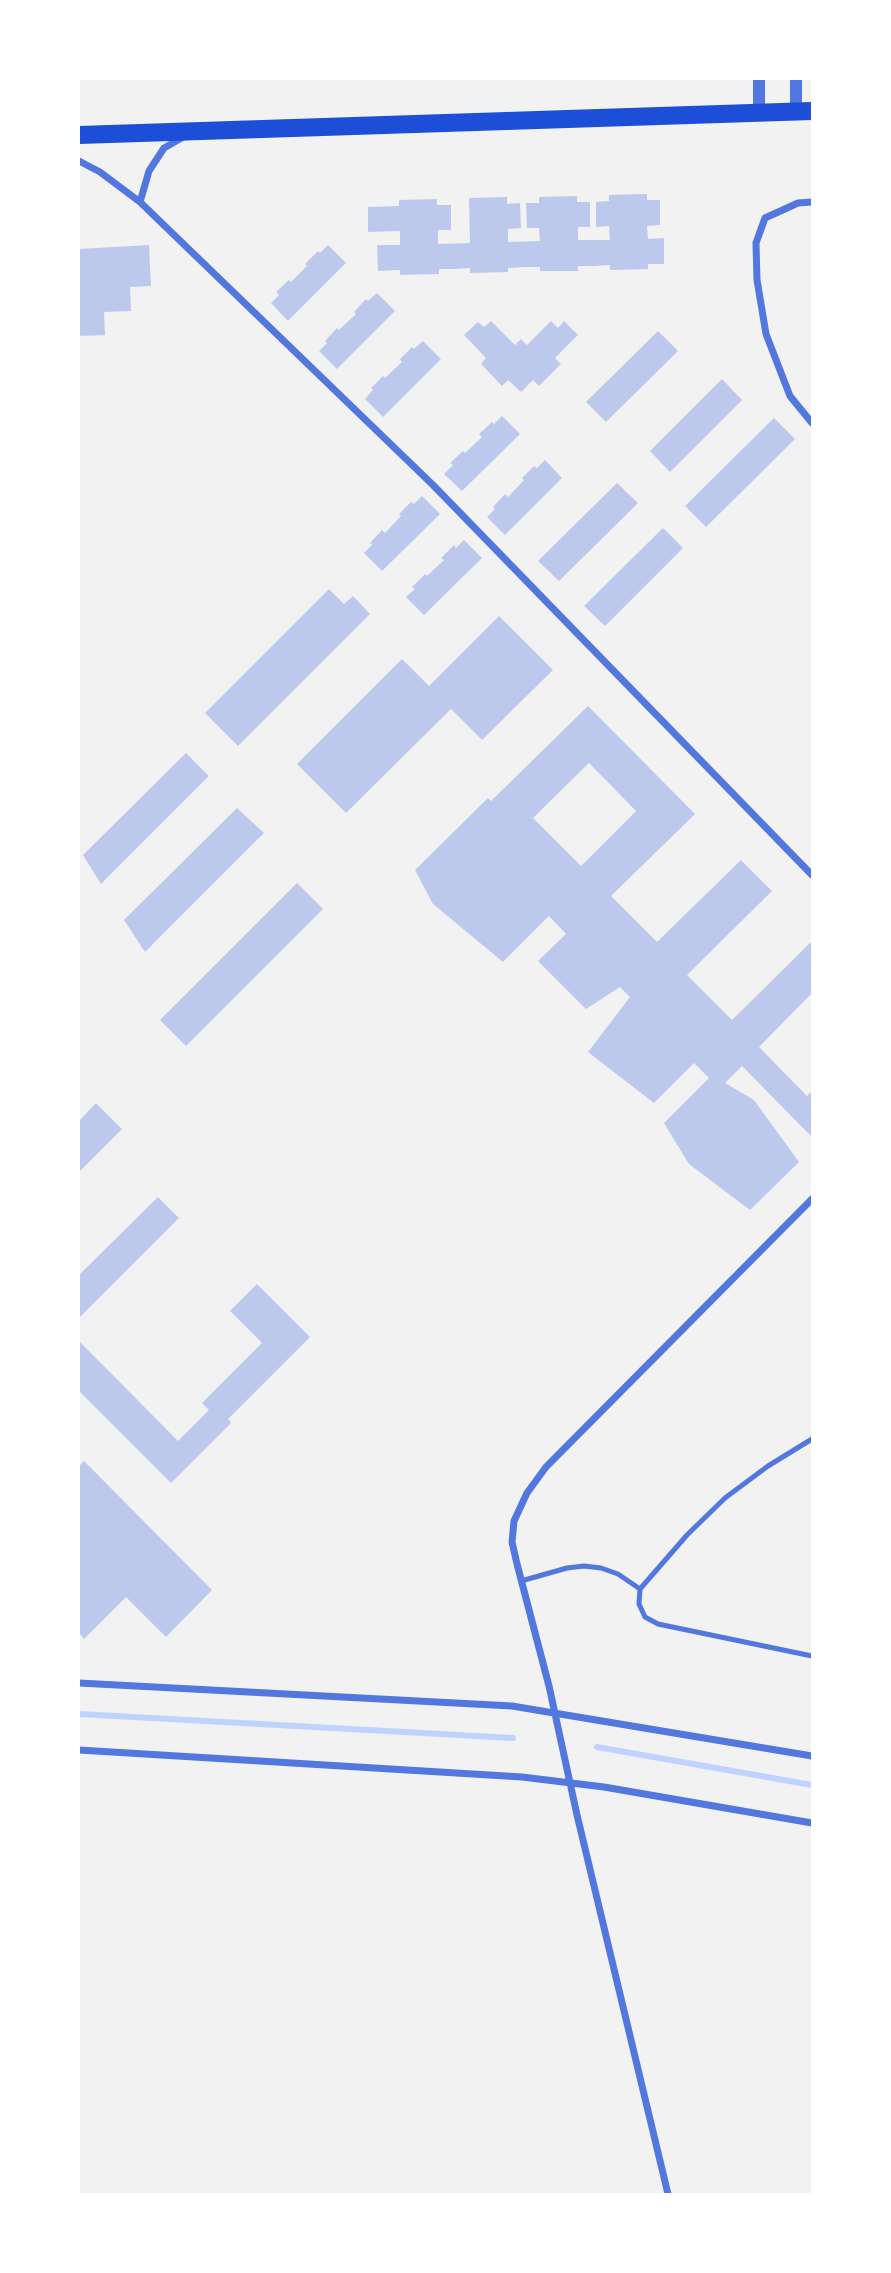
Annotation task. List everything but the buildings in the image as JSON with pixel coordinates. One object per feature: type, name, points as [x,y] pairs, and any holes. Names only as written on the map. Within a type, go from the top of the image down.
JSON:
[{"type":"main road","points":[[79,135],[804,112]]},
{"type":"street","points":[[759,79],[759,114]]},
{"type":"street","points":[[796,79],[804,112]]},
{"type":"street","points":[[141,202],[149,171],[164,148],[194,131]]},
{"type":"street","points":[[79,161],[100,172],[141,202],[433,485],[812,875]]},
{"type":"street","points":[[812,202],[798,203],[765,218],[756,243],[757,280],[766,334],[790,396],[812,423]]},
{"type":"street","points":[[668,2194],[555,1712],[512,1542],[514,1521],[527,1493],[546,1467],[812,1199]]},
{"type":"street","points":[[79,1683],[498,1705],[555,1712],[812,1756]]},
{"type":"street","points":[[79,1750],[522,1777],[812,1823]]},
{"type":"lane","points":[[812,1439],[768,1466],[725,1498],[687,1535],[640,1589],[639,1604],[645,1617],[658,1624],[812,1656]]},
{"type":"lane","points":[[521,1581],[584,1566],[618,1574],[640,1589]]},
{"type":"waterway","points":[[79,1714],[513,1738]]},
{"type":"waterway","points":[[597,1747],[812,1785]]}]
